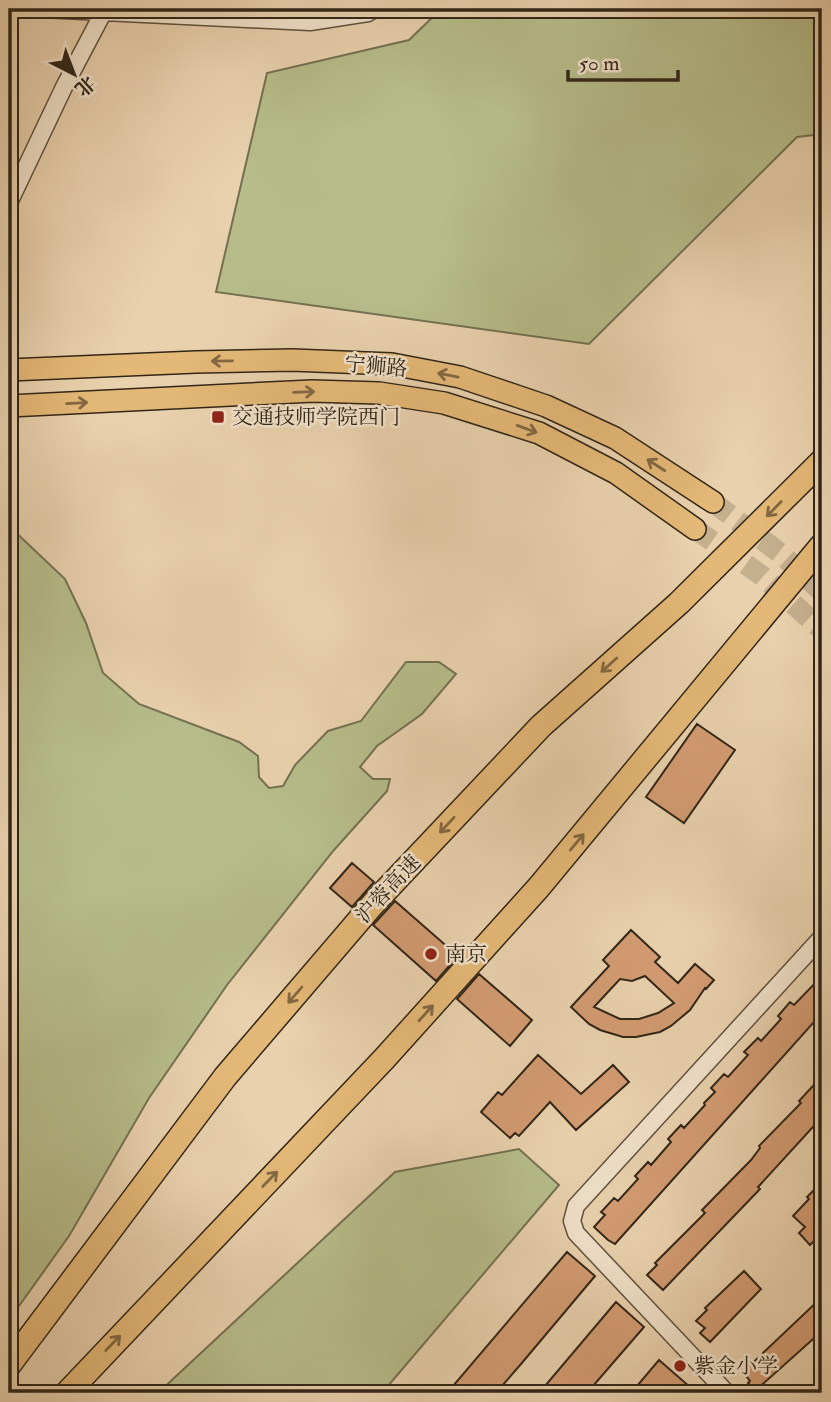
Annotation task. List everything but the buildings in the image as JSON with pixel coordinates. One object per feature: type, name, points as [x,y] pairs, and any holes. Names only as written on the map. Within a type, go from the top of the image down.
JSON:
[{"type":"highway","name":"沪蓉高速","points":[[9,1365],[225,1077],[373,904],[541,726],[679,603],[822,461]]},
{"type":"highway","points":[[67,1393],[384,1059],[531,897],[822,545]]},
{"type":"main road","name":"宁狮路","points":[[9,370],[292,360],[392,364],[419,369],[481,383],[546,406],[615,438],[713,502]]},
{"type":"main road","name":"宁狮路","points":[[9,406],[312,391],[379,393],[444,403],[539,433],[616,474],[695,529]]},
{"type":"street","points":[[42,9],[310,22],[368,13],[374,9]]},
{"type":"street","points":[[9,203],[64,87],[104,11]]},
{"type":"street","points":[[727,1393],[576,1233],[572,1221],[576,1206],[822,937]]},
{"type":"green space","points":[[441,9],[822,9],[822,134],[797,137],[589,344],[216,292],[267,73],[409,40]]},
{"type":"green space","points":[[9,526],[65,579],[86,623],[103,673],[139,704],[239,742],[258,756],[259,777],[269,788],[283,786],[295,765],[328,731],[361,721],[406,662],[439,662],[456,674],[422,714],[377,746],[360,767],[373,779],[390,779],[387,791],[334,850],[227,985],[149,1098],[69,1236],[9,1320]]},
{"type":"green space","points":[[519,1149],[559,1185],[382,1393],[158,1393],[395,1172]]},
{"type":"tunnel","points":[[713,502],[781,554],[822,592]]},
{"type":"tunnel","points":[[695,529],[761,575],[822,630]]},
{"type":"place","name":"交通技师学院西门","points":[[218,417]]},
{"type":"place","name":"南京","points":[[431,954]]},
{"type":"place","name":"紫金小学","points":[[680,1366]]}]
